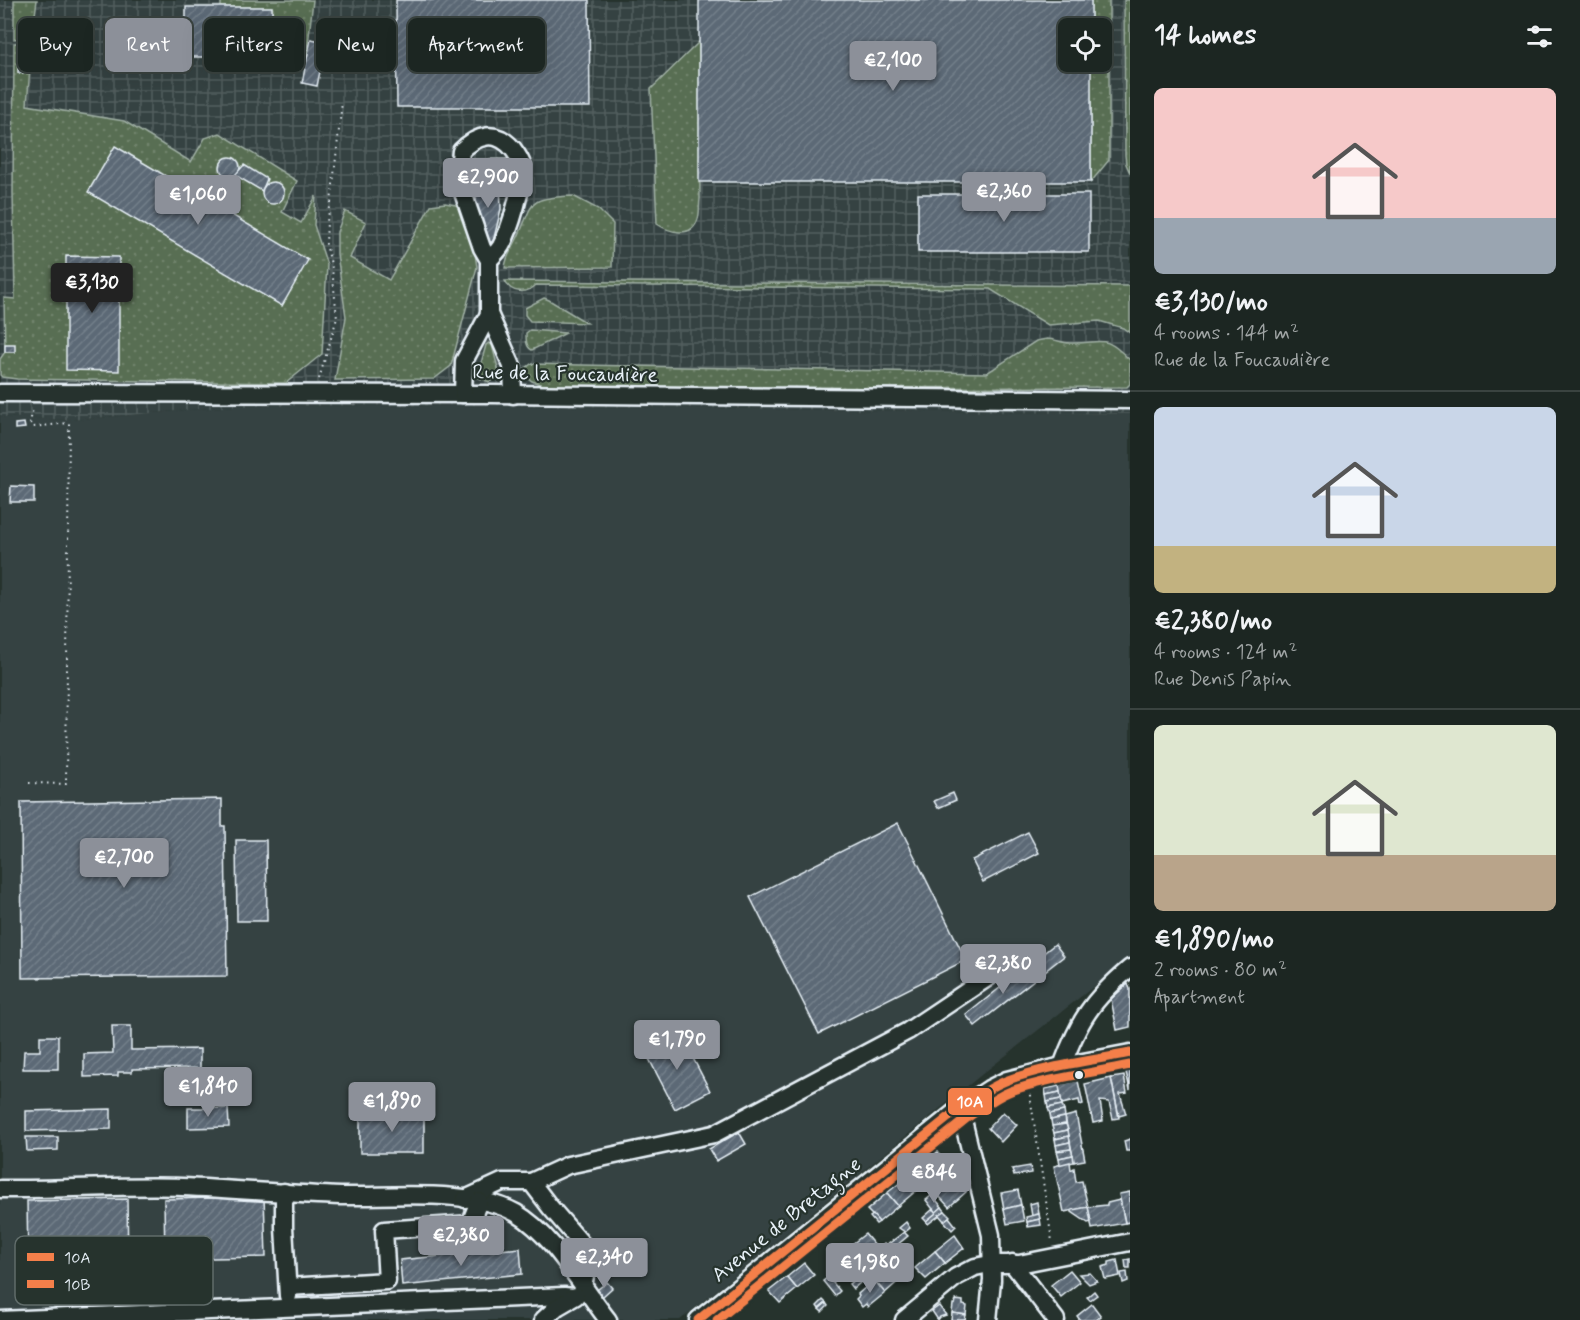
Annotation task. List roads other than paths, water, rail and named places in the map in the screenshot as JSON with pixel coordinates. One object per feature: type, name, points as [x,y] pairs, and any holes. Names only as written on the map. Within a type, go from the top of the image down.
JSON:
[{"type":"street","points":[[489,260],[500,248],[510,227],[520,187],[522,165],[508,143],[497,137],[486,136],[472,140],[461,151],[458,178],[474,228],[489,260],[489,314],[512,366],[513,395]]},
{"type":"street","points":[[458,169],[521,169]]},
{"type":"street","points":[[462,394],[464,361],[489,314]]},
{"type":"street","name":"Rue de la Foucaudière","points":[[0,393],[462,394],[1130,400]]},
{"type":"street","points":[[1062,1066],[1077,1028],[1086,1013],[1111,984],[1130,968]]},
{"type":"street","points":[[472,1200],[502,1182],[531,1182],[568,1165],[714,1134],[908,1032],[990,976]]},
{"type":"street","name":"Avenue de Bretagne","points":[[698,1320],[960,1108],[988,1089],[1027,1074],[1130,1053]]},
{"type":"street","points":[[960,1108],[991,1235],[992,1280],[988,1320]]},
{"type":"street","points":[[531,1182],[582,1244],[587,1264],[580,1292],[543,1320]]},
{"type":"street","points":[[0,1189],[180,1187],[339,1196],[441,1197],[493,1202],[517,1214],[534,1227],[549,1243],[580,1292],[603,1314]]},
{"type":"street","points":[[284,1192],[289,1308]]},
{"type":"street","points":[[288,1287],[387,1281],[384,1230],[471,1224],[472,1200]]},
{"type":"street","points":[[904,1320],[956,1276],[975,1267],[1012,1263],[1130,1242]]},
{"type":"street","points":[[1012,1263],[1056,1320]]},
{"type":"street","points":[[0,1320],[552,1296],[580,1292]]}]
